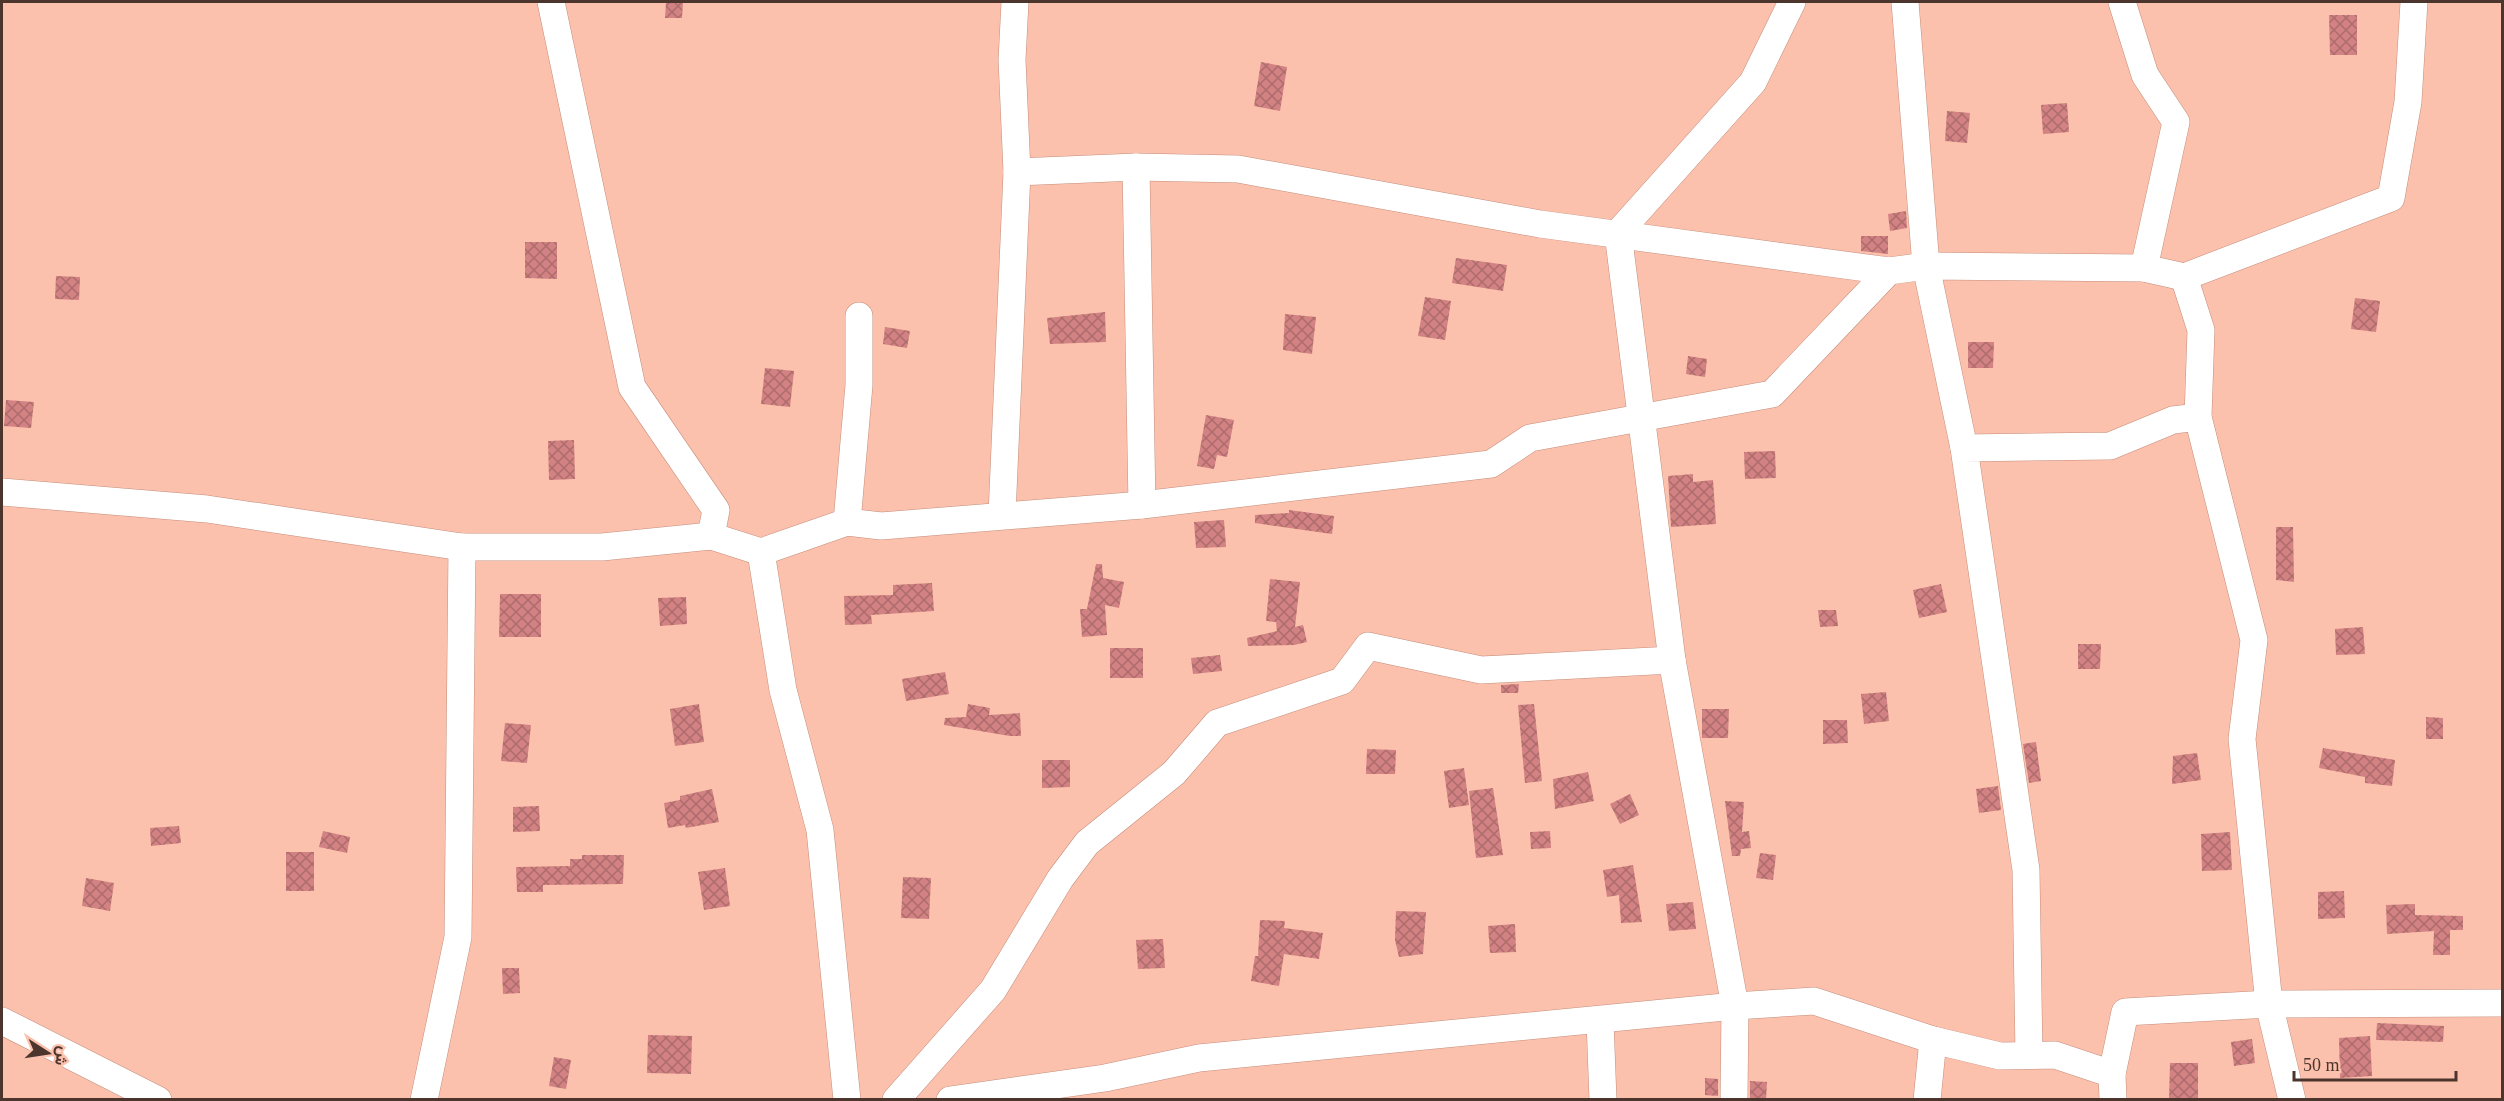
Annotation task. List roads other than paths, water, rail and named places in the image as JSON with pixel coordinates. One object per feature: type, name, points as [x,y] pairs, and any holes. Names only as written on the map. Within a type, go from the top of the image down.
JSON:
[{"type":"street","points":[[551,2],[632,387],[716,510],[711,536]]},
{"type":"street","points":[[1002,515],[1017,172],[1012,60],[1015,2]]},
{"type":"street","points":[[1734,1100],[1735,1006],[1672,660],[1618,233],[1753,82],[1792,2]]},
{"type":"street","points":[[1905,2],[1926,266],[1964,448],[2026,870],[2029,1055]]},
{"type":"street","points":[[2122,2],[2145,75],[2175,122],[2144,268]]},
{"type":"street","points":[[1017,172],[1136,166],[1238,169],[1540,224],[1889,271],[1926,266],[2144,268],[2184,277],[2391,198],[2408,102],[2414,2]]},
{"type":"street","points":[[1136,166],[1142,505]]},
{"type":"street","points":[[2,492],[207,509],[462,548],[602,547],[711,536],[761,552],[847,522],[881,526],[1142,505],[1491,464],[1530,438],[1772,394],[1889,271]]},
{"type":"street","points":[[2184,277],[2202,330],[2198,417],[2254,640],[2242,739],[2269,1004],[2292,1100]]},
{"type":"street","points":[[847,522],[859,385],[859,316]]},
{"type":"street","points":[[1964,448],[2110,446],[2173,420],[2198,417]]},
{"type":"street","points":[[424,1100],[458,937],[462,548]]},
{"type":"street","points":[[761,552],[783,690],[820,830],[847,1100]]},
{"type":"street","points":[[896,1100],[993,990],[1060,879],[1087,843],[1174,773],[1217,723],[1342,681],[1368,646],[1481,670],[1672,660]]},
{"type":"street","points":[[950,1100],[1105,1078],[1199,1058],[1600,1021],[1735,1006],[1814,1001],[1933,1040],[2000,1056],[2055,1054],[2112,1087],[2125,1012],[2269,1004],[2502,1003]]},
{"type":"street","points":[[1600,1021],[1603,1100]]},
{"type":"street","points":[[2,1022],[158,1100]]},
{"type":"street","points":[[1927,1100],[1933,1040]]}]
